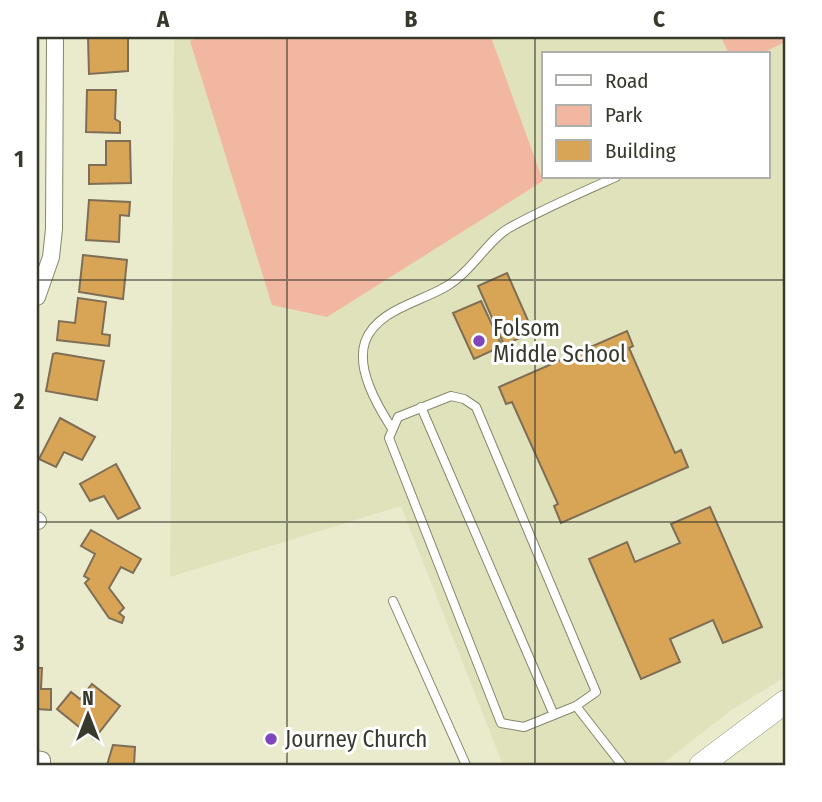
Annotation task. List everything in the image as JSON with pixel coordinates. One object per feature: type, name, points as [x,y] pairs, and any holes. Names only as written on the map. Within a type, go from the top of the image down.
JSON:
[{"type":"main road","points":[[701,765],[785,702]]},
{"type":"street","points":[[37,297],[51,257],[54,229],[55,37]]},
{"type":"street","points":[[37,759],[42,760],[42,765]]},
{"type":"lane","points":[[391,427],[377,405],[363,360],[365,344],[378,323],[447,286],[474,265],[506,229],[614,178]]},
{"type":"lane","points":[[451,396],[464,399],[476,407],[596,692],[576,706],[524,727],[501,723],[389,438],[391,427],[398,417],[451,396]]},
{"type":"lane","points":[[421,407],[554,715]]},
{"type":"lane","points":[[393,601],[466,765]]},
{"type":"lane","points":[[576,706],[622,765]]},
{"type":"shaded area","name":"Folsom Middle School","points":[[174,37],[785,37],[785,677],[730,711],[661,765],[503,765],[401,506],[170,577]]},
{"type":"green space","points":[[199,37],[491,37],[543,181],[327,317],[272,305],[190,41]]},
{"type":"green space","points":[[721,37],[785,37],[785,42],[764,52],[728,52]]},
{"type":"building","points":[[88,37],[128,37],[128,71],[89,74]]},
{"type":"building","points":[[87,90],[116,90],[115,119],[120,122],[120,133],[86,132]]},
{"type":"building","points":[[106,141],[130,141],[131,183],[89,184],[89,165],[106,165]]},
{"type":"building","points":[[89,200],[130,202],[129,216],[120,215],[119,242],[86,240]]},
{"type":"building","points":[[83,255],[127,260],[123,299],[79,292]]},
{"type":"building","points":[[507,273],[533,332],[504,345],[478,286]]},
{"type":"building","points":[[78,298],[106,302],[102,334],[110,335],[109,346],[57,340],[59,321],[75,323]]},
{"type":"building","points":[[481,301],[502,346],[474,359],[453,313]]},
{"type":"building","points":[[627,331],[633,346],[629,348],[675,453],[681,450],[688,467],[561,523],[554,506],[558,504],[512,402],[506,404],[499,387]]},
{"type":"building","points":[[53,354],[104,361],[97,400],[46,391]]},
{"type":"building","points":[[60,418],[95,437],[82,460],[64,452],[56,467],[39,459]]},
{"type":"building","points":[[116,464],[140,508],[118,519],[104,496],[90,501],[80,484]]},
{"type":"building","points":[[710,507],[762,627],[723,643],[713,620],[670,639],[680,662],[641,679],[589,559],[627,542],[635,562],[680,543],[671,524]]},
{"type":"building","points":[[91,530],[141,559],[133,573],[121,567],[109,588],[124,608],[119,613],[124,617],[122,623],[109,618],[85,583],[89,579],[84,576],[95,554],[81,546]]},
{"type":"building","points":[[37,668],[42,668],[41,689],[51,689],[51,710],[37,709]]},
{"type":"building","points":[[92,684],[120,706],[94,739],[57,709],[71,692],[80,699]]},
{"type":"building","points":[[113,745],[135,747],[134,765],[107,765]]},
{"type":"place","name":"Folsom Middle School","points":[[479,341]]},
{"type":"place","name":"Journey Church","points":[[271,739]]}]
